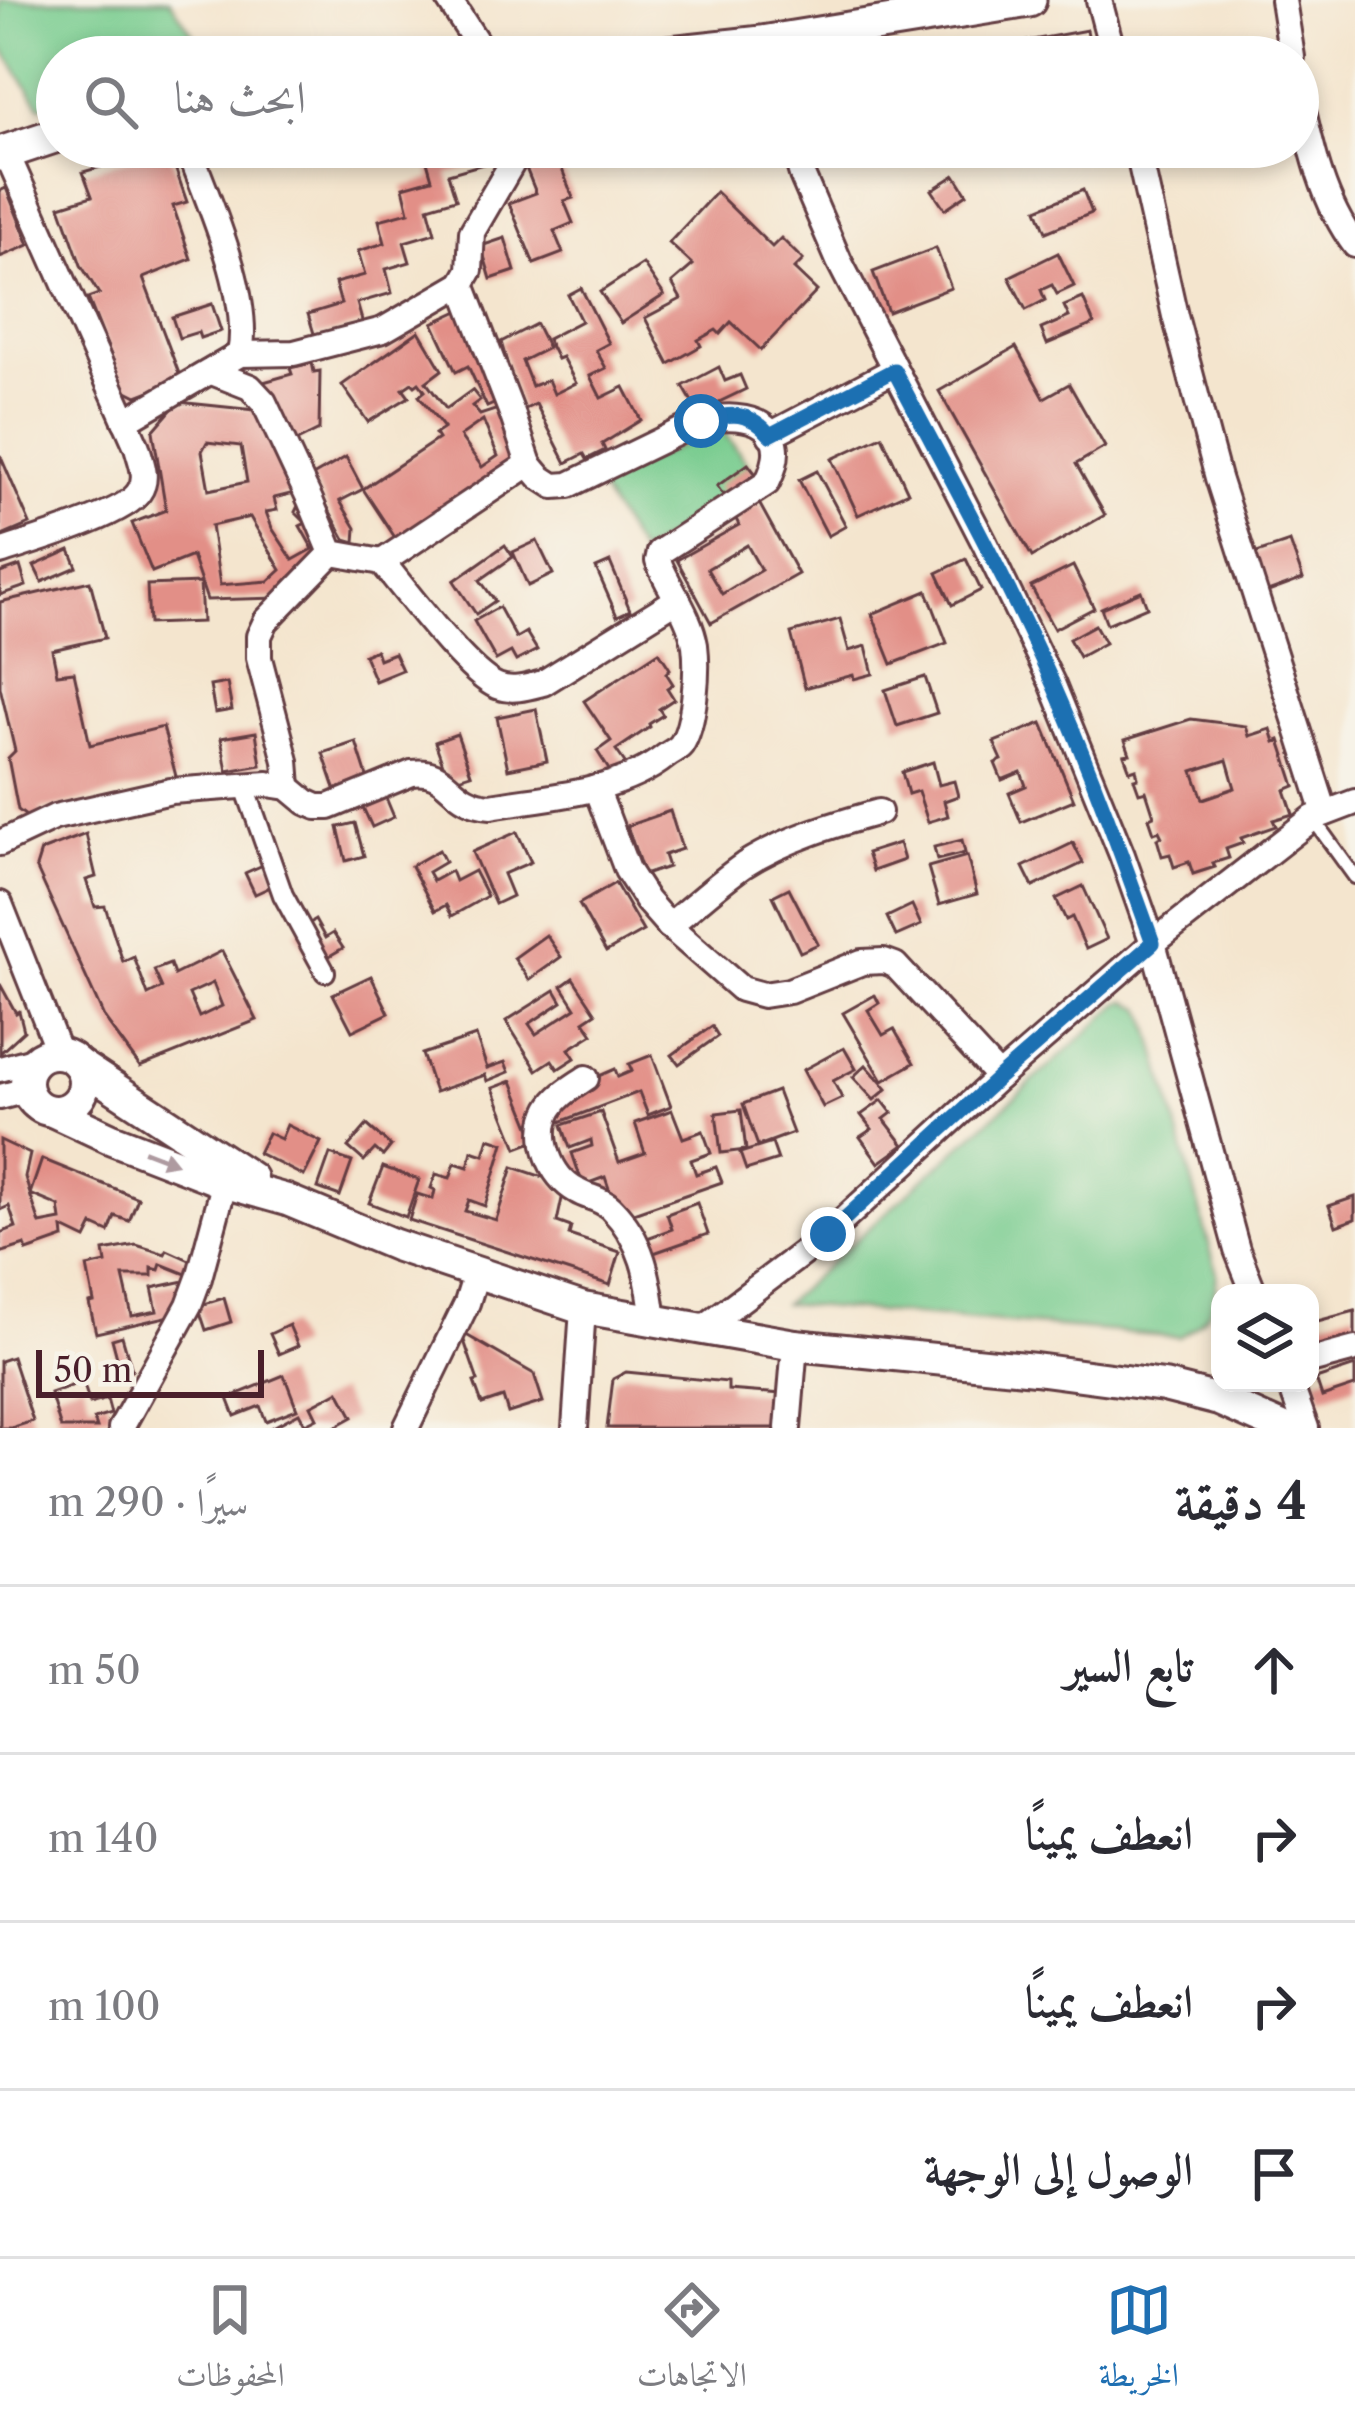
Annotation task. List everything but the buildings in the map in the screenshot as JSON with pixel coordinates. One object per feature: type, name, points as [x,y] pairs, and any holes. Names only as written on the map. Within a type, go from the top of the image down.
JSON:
[{"type":"main road","points":[[838,36],[1029,0]]},
{"type":"main road","points":[[3,153],[36,142]]},
{"type":"street","points":[[449,0],[472,36]]},
{"type":"street","points":[[1099,0],[1108,36]]},
{"type":"street","points":[[1283,0],[1289,36]]},
{"type":"street","points":[[0,552],[118,509],[136,497],[145,476],[137,447],[3,153]]},
{"type":"street","points":[[195,168],[239,300],[244,332],[240,354]]},
{"type":"street","points":[[125,421],[240,354],[294,352],[383,330],[461,284],[470,270],[472,232],[509,168]]},
{"type":"street","points":[[800,168],[839,260],[1052,683],[1122,855],[1153,943],[1237,1250],[1251,1284]]},
{"type":"street","points":[[1141,168],[1218,478],[1319,816]]},
{"type":"street","points":[[1317,168],[1329,202],[1355,245]]},
{"type":"street","points":[[0,843],[56,818],[171,791],[268,784],[288,787],[306,802],[328,808],[425,772],[439,776],[473,805],[491,806],[596,788],[648,770],[681,745],[691,716],[695,644],[658,561],[660,552],[766,483],[776,465],[770,435],[758,421],[724,415],[701,421],[569,485],[554,485],[529,464],[461,284]]},
{"type":"street","points":[[770,435],[894,370]]},
{"type":"street","points":[[212,372],[250,388],[264,402],[332,554]]},
{"type":"street","points":[[382,562],[529,464]]},
{"type":"street","points":[[332,554],[382,562],[471,667],[497,686],[518,690],[543,683],[678,599]]},
{"type":"street","points":[[288,787],[286,761],[259,658],[259,636],[266,621],[332,554]]},
{"type":"street","points":[[245,787],[283,896],[325,972]]},
{"type":"street","points":[[596,788],[627,870],[647,901],[741,989],[763,995],[789,991],[862,962],[896,965],[999,1077]]},
{"type":"street","points":[[702,1328],[828,1234],[1153,943],[1319,816],[1355,802]]},
{"type":"street","points":[[669,926],[743,866],[832,825],[879,812]]},
{"type":"street","points":[[0,904],[58,1058],[226,1174]]},
{"type":"street","points":[[19,1094],[26,1079],[58,1058]]},
{"type":"street","points":[[19,1094],[63,1110],[74,1105],[81,1096],[83,1074],[58,1058]]},
{"type":"street","points":[[586,1078],[551,1106],[544,1125],[546,1151],[558,1174],[575,1191],[609,1206],[633,1238],[649,1278],[654,1321]]},
{"type":"street","points":[[19,1094],[112,1139],[226,1174],[395,1246],[583,1307],[795,1345],[1211,1390]]},
{"type":"street","points":[[122,1428],[189,1305],[226,1174]]},
{"type":"street","points":[[1235,1284],[1237,1250]]},
{"type":"street","points":[[406,1428],[467,1304],[476,1274]]},
{"type":"street","points":[[575,1428],[583,1307]]},
{"type":"street","points":[[788,1428],[795,1345]]},
{"type":"street","points":[[1319,1359],[1355,1349]]},
{"type":"street","points":[[1224,1392],[1282,1428]]},
{"type":"street","points":[[1293,1392],[1306,1428]]},
{"type":"lane","points":[[1319,816],[1355,878]]},
{"type":"green space","points":[[0,0],[170,0],[194,36],[36,36],[36,100],[0,45]]},
{"type":"green space","points":[[721,429],[758,477],[640,554],[595,482]]},
{"type":"green space","points":[[1126,1001],[1142,1008],[1147,1017],[1217,1273],[1215,1284],[1211,1284],[1211,1306],[1198,1325],[1179,1337],[784,1304]]},
{"type":"route","points":[[701,421],[742,416],[758,421],[770,435],[894,370],[1052,683],[1153,943],[828,1234]]}]
